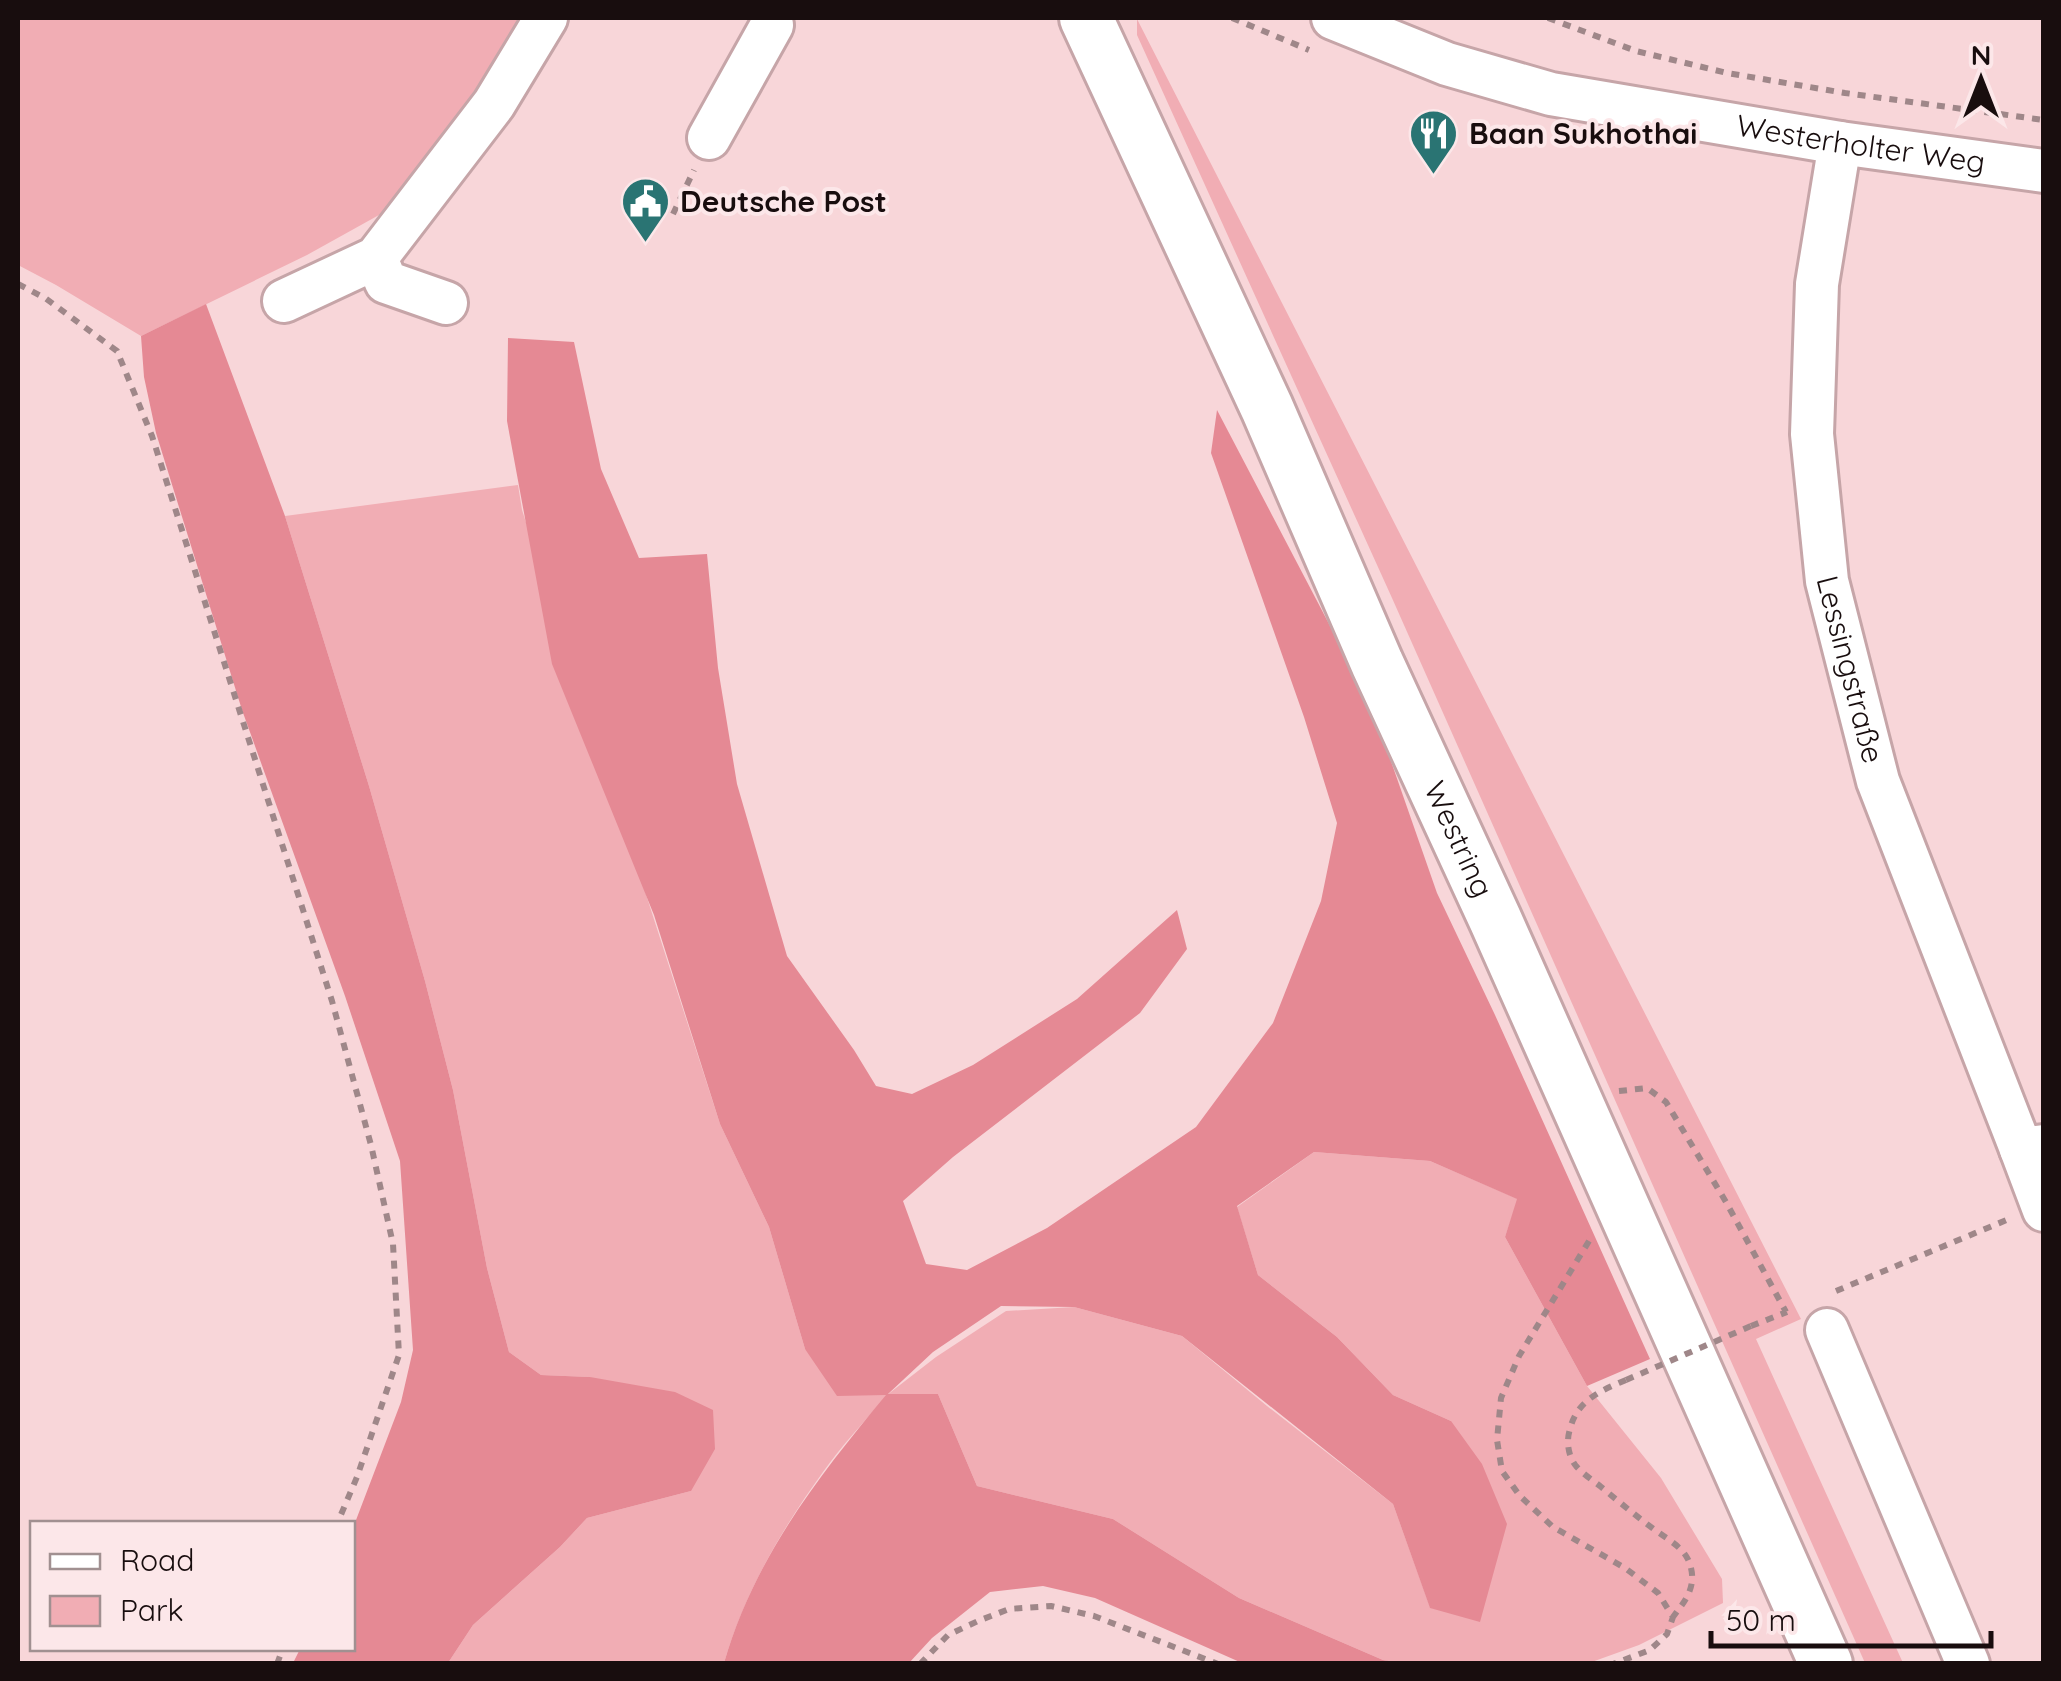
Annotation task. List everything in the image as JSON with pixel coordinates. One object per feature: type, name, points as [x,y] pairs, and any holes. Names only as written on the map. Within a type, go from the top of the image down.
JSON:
[{"type":"main road","name":"Westring","points":[[1086,18],[1259,390],[1377,664],[1826,1664]]},
{"type":"street","points":[[284,301],[376,258],[494,104],[546,18]]},
{"type":"street","name":"Westerholter Weg","points":[[1333,18],[1447,64],[1551,94],[1840,143],[2044,171]]},
{"type":"street","points":[[709,138],[767,20]]},
{"type":"street","name":"Lessingstraße","points":[[1840,143],[1816,284],[1812,416],[1827,581],[1878,781],[2032,1147],[2042,1208]]},
{"type":"street","points":[[376,258],[386,282],[446,304]]},
{"type":"street","points":[[1818,1310],[1968,1664]]},
{"type":"path","points":[[1548,18],[1636,51],[1727,73],[2044,120]]},
{"type":"path","points":[[18,284],[117,351],[152,436],[326,983],[372,1145],[393,1244],[399,1355],[338,1521]]},
{"type":"path","points":[[1574,1098],[1647,1088],[1666,1102],[1786,1312]]},
{"type":"path","points":[[1616,1196],[1520,1356],[1500,1398],[1497,1440],[1502,1471],[1520,1496],[1553,1527],[1625,1568],[1658,1592],[1673,1618]]},
{"type":"path","points":[[1613,1664],[1650,1650],[1668,1634],[1673,1618],[1689,1596],[1693,1582],[1691,1565],[1684,1550],[1574,1465],[1567,1446],[1574,1414],[1602,1390],[1786,1312],[1818,1310],[2042,1208]]},
{"type":"path","points":[[920,1664],[948,1635],[978,1620],[1009,1609],[1051,1606],[1094,1616],[1218,1664]]},
{"type":"green space","points":[[18,18],[519,18],[473,100],[388,210],[307,255],[141,336],[18,265]]},
{"type":"green space","points":[[1137,19],[1801,1319],[1756,1339],[1903,1663],[1865,1663],[1137,35]]},
{"type":"green space","points":[[518,485],[522,510],[720,1124],[769,1227],[805,1349],[887,1395],[830,1462],[778,1540],[742,1612],[724,1663],[448,1663],[473,1625],[587,1518],[691,1491],[590,1377],[541,1375],[509,1352],[487,1268],[453,1090],[425,981],[285,516]]},
{"type":"green space","points":[[1314,1152],[1430,1161],[1518,1199],[1505,1237],[1587,1386],[1661,1478],[1722,1579],[1723,1603],[1639,1645],[1589,1663],[1400,1664],[1383,1660],[1239,1598],[1113,1519],[977,1486],[938,1394],[887,1395],[1006,1311],[1074,1307],[1182,1336],[1393,1504],[1430,1607],[1451,1421],[1393,1395],[1337,1337],[1258,1275],[1237,1207]]},
{"type":"shaded area","points":[[206,304],[285,516],[425,981],[453,1090],[487,1268],[509,1352],[541,1375],[590,1377],[675,1392],[713,1410],[715,1449],[691,1491],[587,1518],[473,1625],[448,1663],[293,1663],[299,1651],[355,1651],[355,1523],[401,1402],[413,1350],[400,1161],[242,710],[156,433],[144,377],[141,336]]},
{"type":"shaded area","points":[[508,338],[574,342],[601,469],[639,558],[707,554],[718,668],[737,784],[787,956],[876,1086],[912,1094],[973,1065],[1077,999],[1177,910],[1187,949],[1140,1013],[953,1157],[903,1201],[926,1264],[967,1270],[1047,1228],[1196,1127],[1273,1023],[1321,901],[1337,823],[1211,453],[1217,410],[1371,704],[1437,893],[1650,1359],[1587,1386],[1505,1237],[1517,1199],[1430,1161],[1314,1152],[1237,1206],[1258,1275],[1337,1337],[1393,1395],[1451,1421],[1482,1464],[1507,1524],[1480,1622],[1430,1608],[1393,1504],[1182,1336],[1074,1307],[1001,1306],[933,1352],[888,1394],[938,1394],[977,1486],[1113,1519],[1239,1598],[1383,1660],[1400,1663],[1242,1663],[1095,1598],[1043,1586],[990,1592],[932,1638],[909,1663],[724,1663],[770,1554],[812,1489],[886,1395],[837,1396],[805,1349],[769,1227],[720,1124],[654,915],[552,664],[507,421]]},
{"type":"place","name":"Baan Sukhothai","points":[[1434,176]]},
{"type":"place","name":"Deutsche Post","points":[[645,244]]}]
